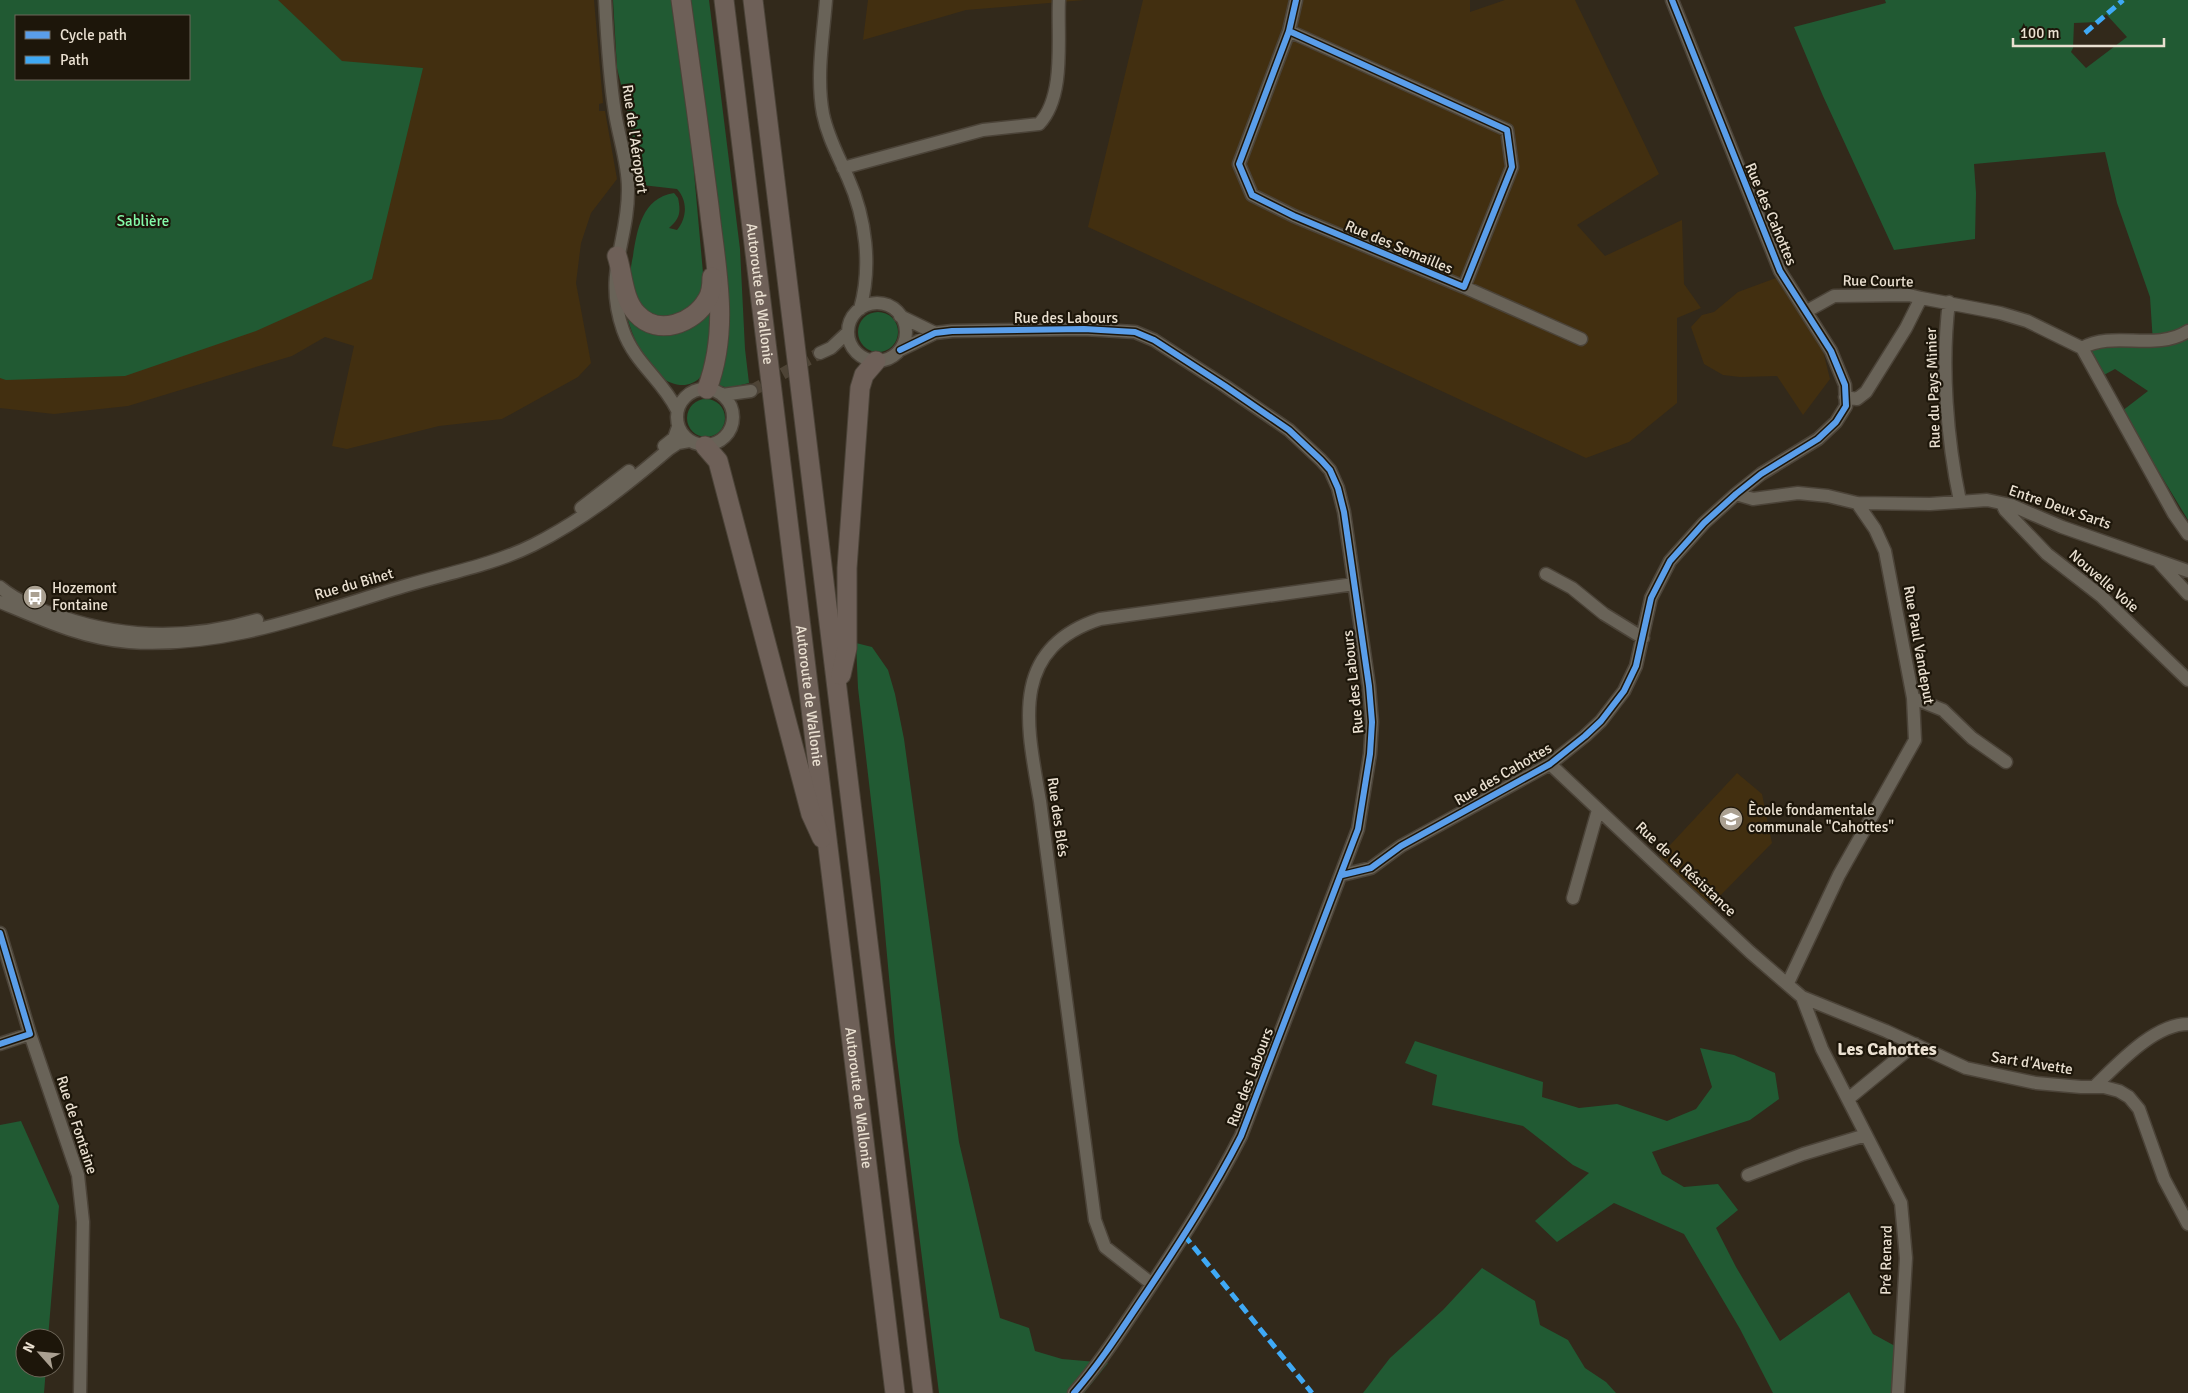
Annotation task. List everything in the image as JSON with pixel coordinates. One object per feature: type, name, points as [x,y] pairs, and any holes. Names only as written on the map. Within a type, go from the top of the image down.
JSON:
[{"type":"highway","points":[[681,0],[721,311],[716,366],[708,392]]},
{"type":"highway","name":"Autoroute de Wallonie","points":[[724,0],[895,1393]]},
{"type":"highway","name":"Autoroute de Wallonie","points":[[753,0],[923,1393]]},
{"type":"highway","points":[[617,256],[624,276],[626,293],[637,314],[645,321],[667,326],[690,318],[708,299],[715,259]]},
{"type":"highway","points":[[838,694],[846,648],[847,568],[860,388],[864,375],[876,361]]},
{"type":"highway","points":[[697,443],[718,461],[811,814],[830,853]]},
{"type":"street","name":"Rue de l'Aéroport","points":[[605,0],[612,86],[628,187],[627,208],[617,256],[615,295],[623,330],[639,362],[663,386],[677,410]]},
{"type":"street","points":[[826,0],[820,96],[827,131],[857,200],[862,224],[867,284],[860,309]]},
{"type":"street","points":[[844,168],[983,130],[1039,124],[1045,118],[1055,93],[1059,0]]},
{"type":"street","name":"Rue des Semailles","points":[[1296,0],[1289,31],[1239,164],[1252,195],[1294,216],[1464,287],[1580,339]]},
{"type":"street","name":"Rue des Cahottes","points":[[1342,875],[1371,868],[1402,846],[1550,764],[1585,736],[1624,691],[1636,666],[1651,598],[1670,561],[1704,523],[1736,494],[1761,474],[1818,439],[1836,422],[1846,406],[1845,385],[1831,351],[1780,271],[1672,0]]},
{"type":"street","name":"Rue des Semailles","points":[[1289,31],[1507,130],[1512,167],[1464,287]]},
{"type":"street","points":[[848,332],[853,349],[859,355],[876,361],[893,356],[900,350],[906,333],[900,316],[886,305],[867,284]]},
{"type":"street","name":"Rue Courte","points":[[1807,311],[1834,296],[1909,295],[1921,298]]},
{"type":"street","points":[[1921,298],[1949,302],[2027,321],[2082,348],[2174,514],[2188,534]]},
{"type":"street","name":"Rue du Pays Minier","points":[[1845,397],[1857,399],[1866,392],[1906,328],[1921,298]]},
{"type":"street","name":"Rue du Pays Minier","points":[[1949,302],[1946,399],[1954,474],[1960,501]]},
{"type":"street","points":[[853,349],[826,351],[848,332],[854,315],[860,309],[877,304],[886,305]]},
{"type":"street","name":"Rue des Labours","points":[[900,316],[935,333]]},
{"type":"street","name":"Rue des Labours","points":[[900,350],[935,333],[1106,329],[1135,332],[1154,340],[1289,430],[1330,470],[1338,488],[1344,512],[1372,722],[1370,754],[1362,812],[1342,875],[1241,1136],[1217,1182],[1152,1284],[1106,1352],[1074,1393]]},
{"type":"street","points":[[2082,348],[2104,341],[2155,342],[2172,339],[2188,331]]},
{"type":"street","points":[[663,386],[708,392],[751,391],[732,411],[708,392]]},
{"type":"street","points":[[697,443],[678,427],[677,410],[684,399],[708,392]]},
{"type":"street","name":"Rue du Bihet","points":[[0,602],[78,632],[122,641],[178,644],[236,635],[486,562],[530,546],[576,521],[678,443],[715,444],[727,434],[733,421],[732,411]]},
{"type":"street","name":"Rue du Bihet","points":[[0,588],[45,612],[81,624],[119,632],[174,635],[230,628],[478,556],[527,539],[573,514],[666,445],[674,438],[678,427]]},
{"type":"street","points":[[1736,494],[1753,499],[1798,493],[1828,496],[1857,504]]},
{"type":"street","name":"Entre Deux Sarts","points":[[1857,504],[1930,504],[1987,500],[2188,571]]},
{"type":"street","name":"Rue Paul Vandeput","points":[[1788,984],[1842,868],[1915,740],[1913,698],[1885,551],[1875,529],[1857,504]]},
{"type":"street","name":"Nouvelle Voie","points":[[2002,504],[2005,510],[2047,554],[2101,596],[2188,680]]},
{"type":"street","points":[[2157,560],[2188,594]]},
{"type":"street","points":[[1546,576],[1572,588],[1604,614],[1643,638]]},
{"type":"street","name":"Rue des Blés","points":[[1152,1284],[1106,1247],[1095,1220],[1040,801],[1032,755],[1028,698],[1034,676],[1046,654],[1064,637],[1084,625],[1100,619],[1354,584]]},
{"type":"street","points":[[1913,698],[1943,710],[1972,738],[2006,762]]},
{"type":"street","name":"Rue de la Résistance","points":[[1550,764],[1750,952],[1802,997]]},
{"type":"street","points":[[1573,898],[1598,810]]},
{"type":"street","name":"Rue de Fontaine","points":[[0,933],[30,1034],[72,1155],[81,1196],[83,1242],[80,1393]]},
{"type":"street","name":"Sart d'Avette","points":[[1802,997],[1915,1044],[1966,1068],[2036,1083],[2104,1087],[2120,1091],[2129,1097],[2139,1110],[2164,1179],[2188,1224]]},
{"type":"street","name":"Pré Renard","points":[[1802,997],[1822,1049],[1900,1203],[1903,1214],[1906,1258],[1898,1393]]},
{"type":"street","points":[[2094,1087],[2151,1037],[2174,1024],[2188,1024]]},
{"type":"street","points":[[0,1044],[30,1034]]},
{"type":"street","points":[[1848,1098],[1915,1044]]},
{"type":"street","points":[[1748,1175],[1803,1154],[1866,1135]]},
{"type":"shaded area","points":[[0,0],[594,0],[603,103],[599,104],[599,111],[605,111],[617,179],[591,213],[581,243],[576,283],[591,363],[578,377],[502,419],[439,426],[347,449],[332,446],[354,346],[325,337],[292,356],[128,406],[54,414],[0,408]]},
{"type":"shaded area","points":[[868,0],[1085,0],[966,10],[863,40]]},
{"type":"shaded area","points":[[1143,0],[1470,0],[1470,12],[1505,0],[1575,0],[1659,174],[1577,225],[1605,256],[1682,220],[1684,284],[1701,308],[1677,318],[1677,403],[1629,442],[1586,458],[1088,227]]},
{"type":"shaded area","points":[[1776,278],[1823,351],[1830,379],[1803,415],[1777,376],[1740,377],[1723,375],[1704,364],[1691,327],[1702,315],[1714,312],[1738,292]]},
{"type":"shaded area","name":"Ècole fondamentale communale \"Cahottes\"","points":[[1737,773],[1762,794],[1772,843],[1710,906],[1658,858]]},
{"type":"green space","name":"Sablière","points":[[0,0],[278,0],[342,61],[423,68],[372,279],[256,331],[125,376],[6,380],[0,378]]},
{"type":"green space","points":[[613,0],[674,0],[690,128],[704,284],[697,305],[665,321],[643,312],[631,287],[632,263],[639,226],[648,208],[655,201],[663,196],[674,193],[678,198],[679,211],[677,218],[669,228],[677,230],[683,220],[685,210],[683,199],[677,189],[642,185],[617,68]]},
{"type":"green space","points":[[685,0],[709,0],[740,249],[745,349],[749,383],[728,388],[718,385]]},
{"type":"green space","points":[[1885,0],[2188,0],[2188,520],[2122,411],[2148,391],[2115,369],[2102,376],[2088,354],[2091,347],[2153,343],[2150,297],[2117,203],[2105,152],[1974,164],[1976,193],[1975,239],[1894,250],[1823,96],[1794,27],[1886,3]],"holes":[[[2106,14],[2127,37],[2086,68],[2071,52],[2073,48],[2074,23],[2098,22]]]},
{"type":"green space","points":[[712,305],[708,361],[701,376],[694,382],[685,385],[673,383],[662,378],[644,358],[632,332],[625,309],[646,327]]},
{"type":"green space","points":[[878,312],[892,318],[898,332],[892,346],[878,352],[864,346],[858,332],[864,318]]},
{"type":"green space","points":[[706,399],[719,405],[725,418],[719,431],[706,437],[693,431],[687,418],[693,405]]},
{"type":"green space","points":[[856,643],[872,647],[888,670],[895,694],[904,739],[959,1142],[1000,1318],[1029,1328],[1035,1351],[1062,1359],[1108,1363],[1084,1393],[939,1393],[895,1043],[880,878],[858,688]]},
{"type":"green space","points":[[1415,1041],[1543,1082],[1542,1097],[1579,1108],[1617,1104],[1667,1121],[1696,1109],[1712,1087],[1700,1048],[1734,1055],[1775,1073],[1779,1099],[1750,1120],[1652,1152],[1662,1174],[1684,1187],[1718,1184],[1738,1210],[1716,1228],[1736,1267],[1780,1341],[1849,1292],[1873,1334],[1906,1352],[1904,1393],[1773,1393],[1740,1329],[1684,1234],[1614,1203],[1557,1242],[1535,1221],[1589,1173],[1573,1165],[1523,1126],[1432,1105],[1437,1075],[1405,1063]]},
{"type":"green space","points":[[21,1121],[59,1206],[49,1328],[15,1328],[15,1378],[45,1378],[44,1393],[0,1393],[0,1125]]},
{"type":"green space","points":[[1482,1268],[1535,1301],[1540,1325],[1568,1340],[1585,1368],[1606,1382],[1616,1393],[1363,1393],[1390,1358],[1443,1310]]},
{"type":"tunnel","points":[[751,391],[820,353]]},
{"type":"marked path","points":[[2085,33],[2123,0]]},
{"type":"marked path","points":[[1184,1235],[1312,1393]]},
{"type":"cycle path","points":[[1289,31],[1507,130],[1512,167],[1464,287],[1294,216],[1252,195],[1239,164],[1289,31],[1296,0]]},
{"type":"cycle path","points":[[1342,875],[1371,868],[1401,846],[1550,764],[1585,736],[1601,721],[1624,691],[1636,666],[1651,598],[1670,561],[1704,523],[1736,494],[1761,474],[1818,439],[1836,422],[1846,406],[1845,385],[1831,351],[1780,271],[1672,0]]},
{"type":"cycle path","points":[[900,350],[935,333],[952,331],[1084,329],[1135,332],[1154,340],[1289,430],[1330,470],[1338,488],[1344,512],[1369,686],[1372,722],[1370,754],[1358,829],[1241,1136],[1208,1196],[1171,1255],[1112,1344],[1074,1393]]},
{"type":"cycle path","points":[[0,933],[30,1034],[0,1044]]},
{"type":"place","name":"Hozemont Fontaine","points":[[35,597]]},
{"type":"place","name":"Ècole fondamentale communale \"Cahottes\"","points":[[1731,819]]},
{"type":"district","name":"Les Cahottes","points":[[1887,1049]]}]
